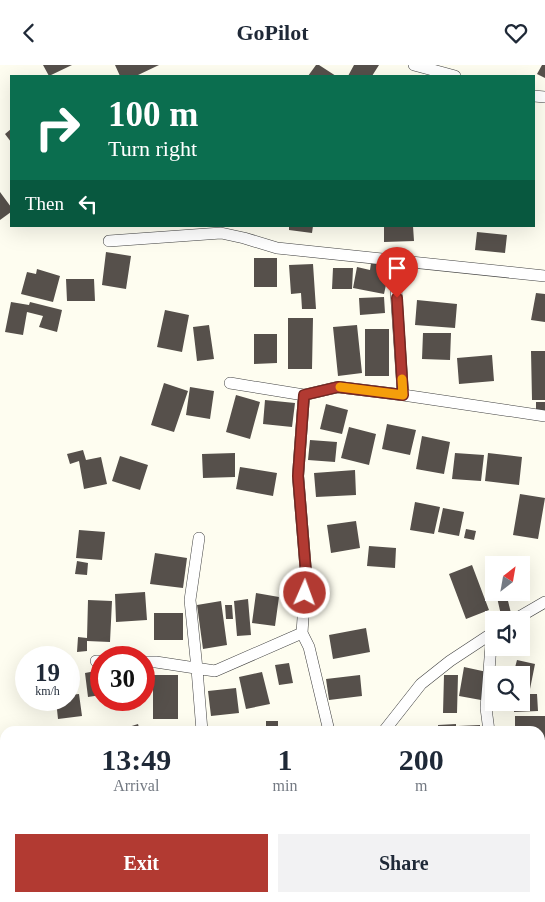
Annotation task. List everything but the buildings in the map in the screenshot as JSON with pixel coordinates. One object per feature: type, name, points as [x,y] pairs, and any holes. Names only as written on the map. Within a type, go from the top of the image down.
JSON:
[{"type":"street","points":[[414,65],[451,75]]},
{"type":"street","points":[[110,241],[221,233],[277,248],[545,276]]},
{"type":"street","points":[[394,260],[403,395]]},
{"type":"street","points":[[230,383],[304,395],[338,387],[545,416]]},
{"type":"street","points":[[304,395],[298,476],[306,573],[302,633],[309,647],[328,726]]},
{"type":"street","points":[[199,538],[190,600],[198,669],[202,726]]},
{"type":"street","points":[[530,611],[545,602]]},
{"type":"street","points":[[155,662],[215,671],[302,633]]},
{"type":"street","points":[[388,726],[421,684],[450,661],[485,638]]},
{"type":"street","points":[[488,726],[486,708],[491,656]]},
{"type":"slow traffic","points":[[340,387],[403,395],[402,379]]},
{"type":"route","points":[[305,593],[306,573],[298,476],[304,395],[338,387],[403,395],[397,298]]}]
